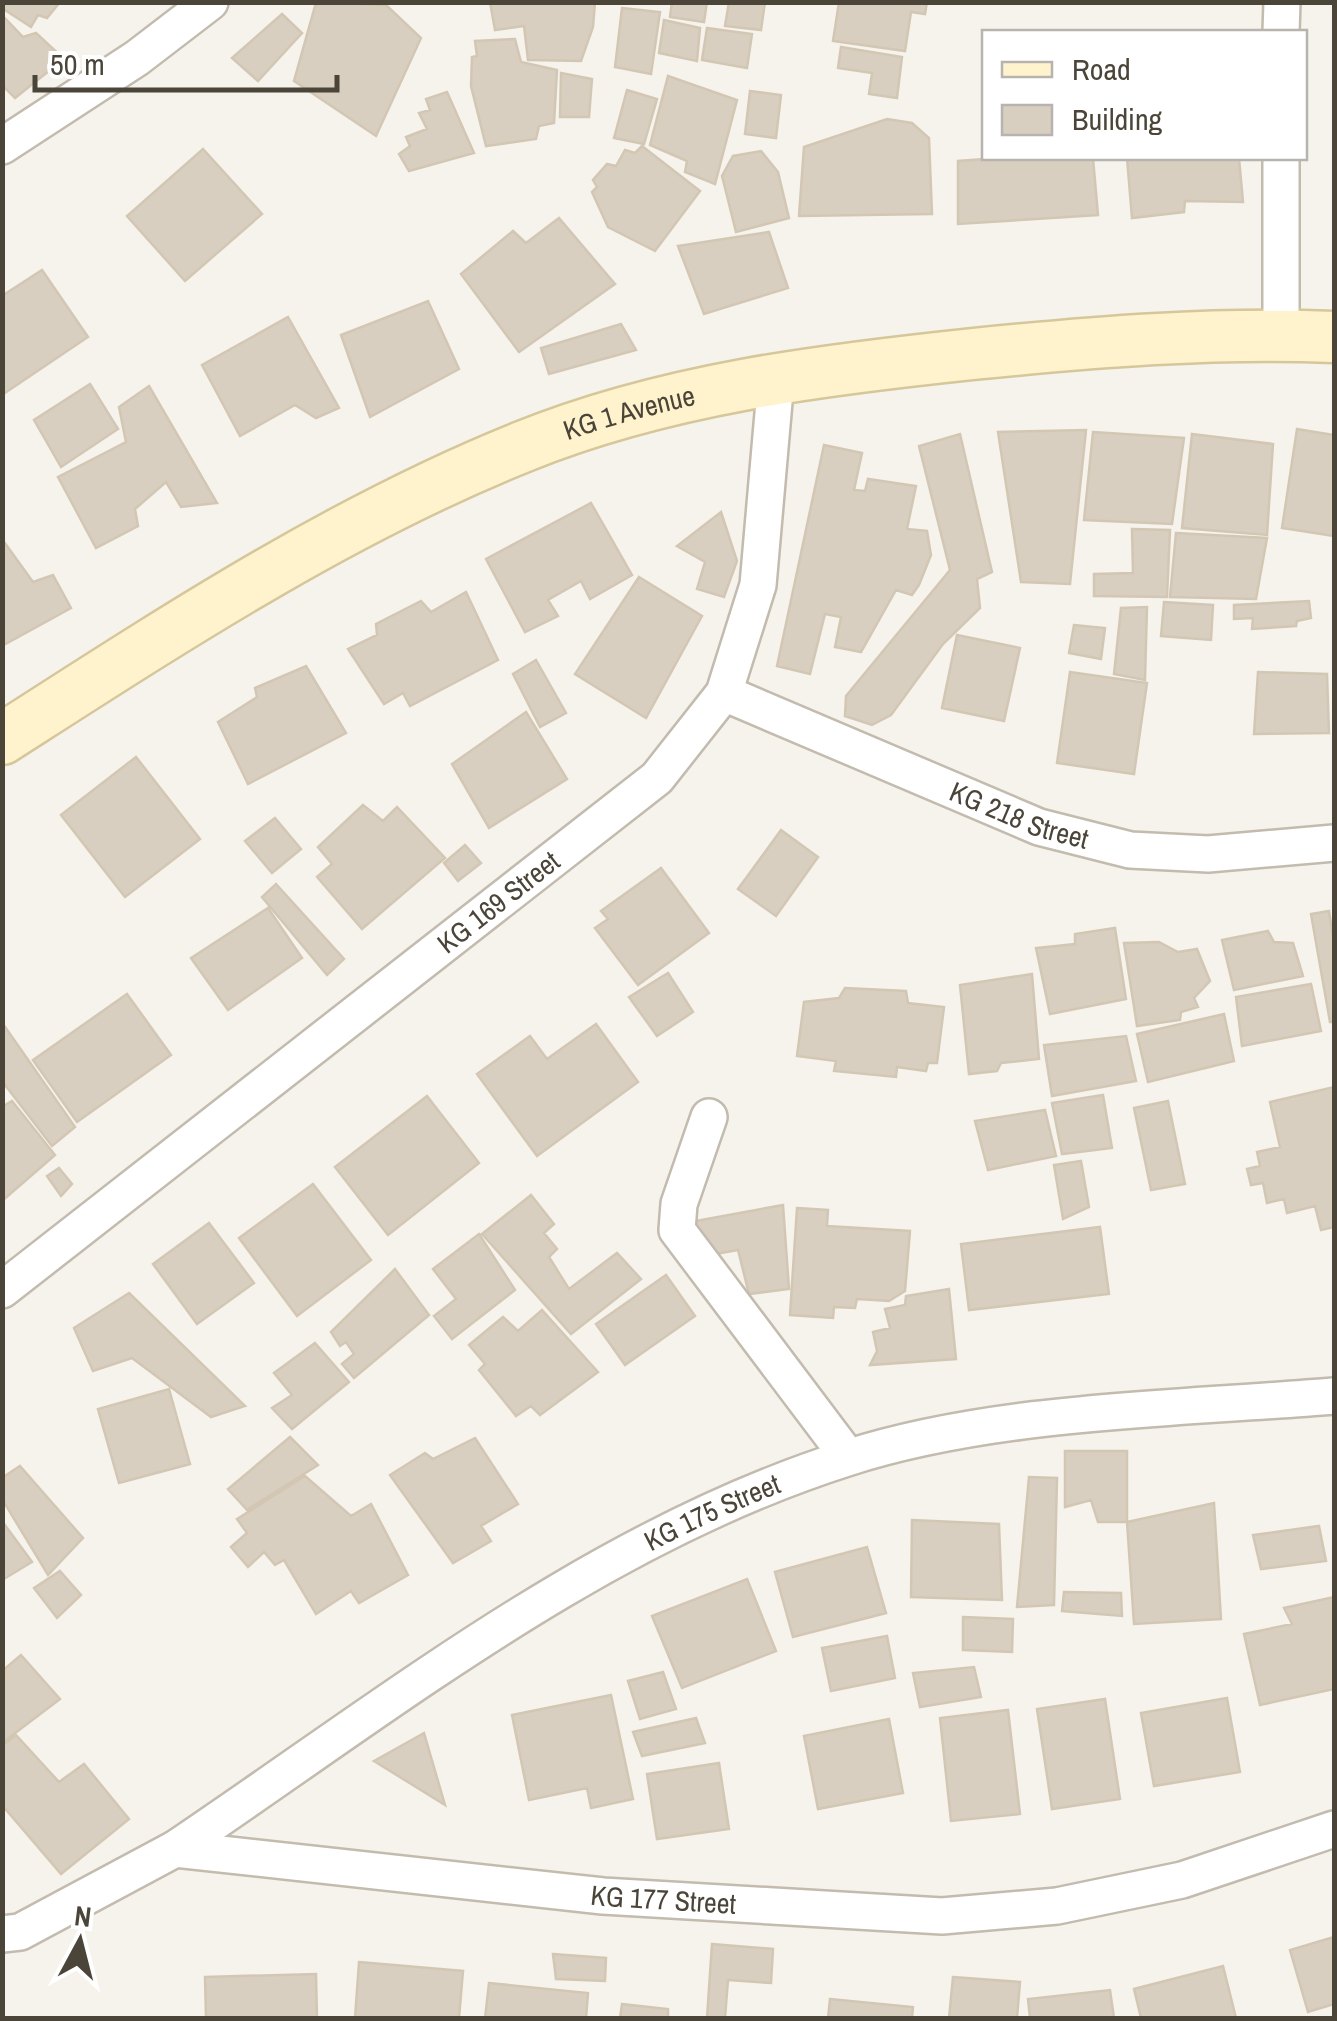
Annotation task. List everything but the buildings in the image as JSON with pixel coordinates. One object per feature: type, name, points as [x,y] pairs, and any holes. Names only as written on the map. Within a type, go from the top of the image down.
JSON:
[{"type":"street","points":[[2,146],[137,58],[210,2]]},
{"type":"street","points":[[1282,2],[1282,30]]},
{"type":"street","points":[[1281,160],[1281,334]]},
{"type":"street","name":"KG 1 Avenue","points":[[2,738],[196,614],[395,506],[523,446],[656,403],[776,379],[1097,342],[1281,334],[1334,336]]},
{"type":"street","name":"KG 169 Street","points":[[2,1290],[643,789],[724,693],[758,586],[776,379]]},
{"type":"street","name":"KG 218 Street","points":[[724,693],[1039,827],[1130,850],[1208,854],[1334,842]]},
{"type":"street","points":[[709,1117],[679,1204],[678,1230],[848,1457]]},
{"type":"street","name":"KG 175 Street","points":[[174,1849],[563,1588],[688,1518],[848,1457],[986,1426],[1334,1396]]},
{"type":"street","name":"KG 177 Street","points":[[174,1849],[603,1896],[942,1916],[1056,1906],[1164,1884],[1334,1830]]},
{"type":"street","points":[[2,1934],[20,1932],[174,1849]]}]
